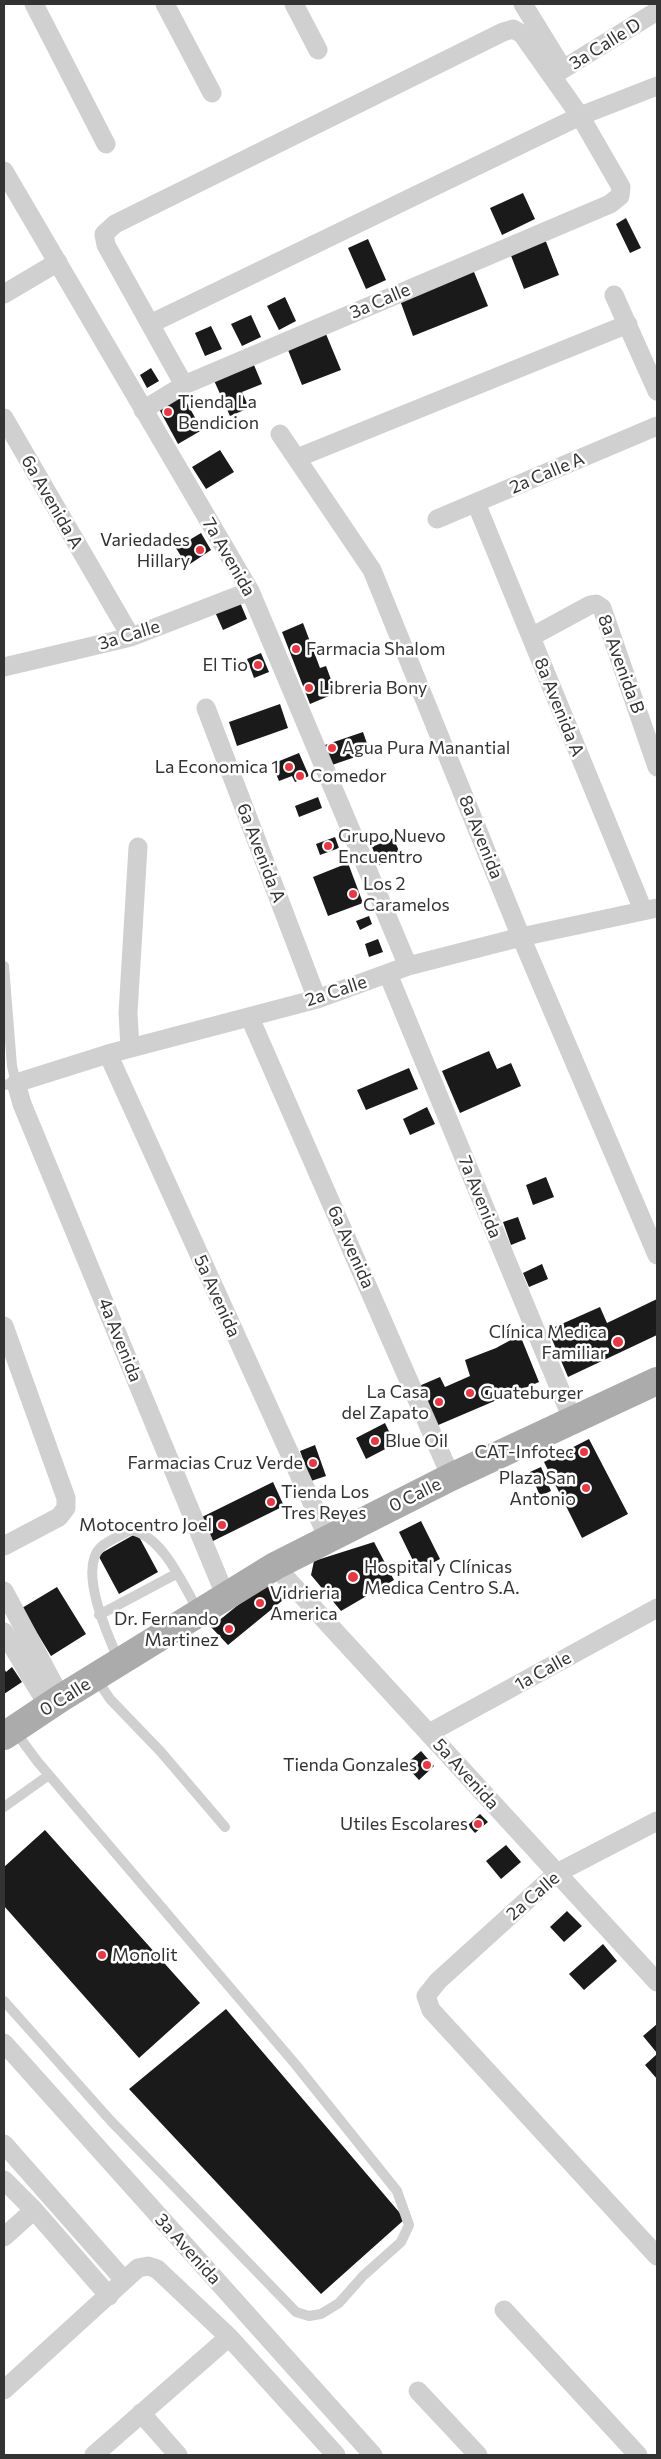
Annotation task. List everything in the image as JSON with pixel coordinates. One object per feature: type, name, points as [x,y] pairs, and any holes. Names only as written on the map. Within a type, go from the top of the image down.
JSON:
[{"type":"main road","name":"0 Calle","points":[[9,1733],[55,1702],[274,1566],[451,1477],[657,1381]]},
{"type":"street","points":[[34,4],[106,144]]},
{"type":"street","points":[[166,4],[212,93]]},
{"type":"street","points":[[294,4],[318,50]]},
{"type":"street","points":[[523,4],[580,116]]},
{"type":"street","name":"3a Calle D","points":[[557,73],[657,11]]},
{"type":"street","points":[[184,385],[106,245],[104,234],[115,224],[503,32],[513,29],[522,34],[557,73]]},
{"type":"street","points":[[150,324],[580,116],[657,86]]},
{"type":"street","name":"3a Calle","points":[[143,410],[184,385],[610,204],[620,196],[621,187],[580,116]]},
{"type":"street","name":"7a Avenida","points":[[4,171],[250,591],[408,966]]},
{"type":"street","points":[[4,294],[58,262]]},
{"type":"street","points":[[614,295],[657,391]]},
{"type":"street","points":[[297,458],[628,324]]},
{"type":"street","name":"6a Avenida A","points":[[4,418],[131,637]]},
{"type":"street","name":"2a Calle A","points":[[437,519],[657,426]]},
{"type":"street","name":"8a Avenida","points":[[280,434],[372,570],[521,937],[657,1255]]},
{"type":"street","name":"8a Avenida A","points":[[476,504],[530,637],[650,909]]},
{"type":"street","name":"3a Calle","points":[[4,667],[131,637],[250,591]]},
{"type":"street","name":"8a Avenida B","points":[[530,637],[590,605],[596,604],[602,608],[657,767]]},
{"type":"street","name":"6a Avenida A","points":[[206,708],[317,999]]},
{"type":"street","points":[[130,1048],[128,1013],[138,847]]},
{"type":"street","name":"2a Calle","points":[[10,1084],[108,1054],[317,999],[408,966],[521,937],[650,909]]},
{"type":"street","name":"7a Avenida","points":[[388,974],[573,1421]]},
{"type":"street","name":"6a Avenida","points":[[250,1018],[451,1477]]},
{"type":"street","name":"5a Avenida","points":[[108,1054],[328,1538]]},
{"type":"street","name":"4a Avenida","points":[[10,1084],[26,1112],[226,1597]]},
{"type":"street","points":[[4,1326],[66,1498],[66,1508],[59,1517],[4,1546]]},
{"type":"street","name":"5a Avenida","points":[[274,1566],[657,1982]]},
{"type":"street","points":[[4,1591],[55,1702]]},
{"type":"street","name":"1a Calle","points":[[429,1733],[657,1608]]},
{"type":"street","points":[[4,1632],[55,1702]]},
{"type":"street","name":"2a Calle","points":[[657,1821],[557,1873],[438,1981],[426,1996],[431,2010],[657,2256]]},
{"type":"street","name":"3a Avenida","points":[[4,2043],[373,2455]]},
{"type":"street","points":[[4,2144],[124,2280]]},
{"type":"street","points":[[4,2180],[34,2210],[109,2296]]},
{"type":"street","points":[[4,2237],[34,2210]]},
{"type":"street","points":[[4,2390],[109,2296],[124,2280],[138,2268],[148,2266],[157,2269],[229,2338],[336,2455]]},
{"type":"street","points":[[504,2310],[638,2455]]},
{"type":"street","points":[[94,2455],[229,2338]]},
{"type":"street","points":[[418,2391],[478,2455]]},
{"type":"street","points":[[141,2413],[178,2455]]},
{"type":"lane","points":[[4,966],[12,1066],[10,1084]]},
{"type":"lane","points":[[119,1662],[99,1615],[94,1590],[96,1556],[100,1547],[131,1530],[141,1532],[160,1548],[199,1613]]},
{"type":"lane","points":[[99,1615],[176,1574]]},
{"type":"lane","points":[[96,1678],[110,1699],[161,1752],[225,1828]]},
{"type":"lane","points":[[4,2001],[110,2120],[296,2312],[309,2316],[321,2314],[340,2303],[362,2276],[401,2242],[409,2225],[397,2191],[296,2066],[48,1775],[9,1733]]},
{"type":"lane","points":[[4,1807],[48,1775]]},
{"type":"building","points":[[523,193],[535,219],[502,235],[490,208]]},
{"type":"building","points":[[626,218],[641,248],[630,253],[616,224]]},
{"type":"building","points":[[543,234],[559,275],[524,289],[508,248]]},
{"type":"building","points":[[368,239],[386,280],[366,289],[348,248]]},
{"type":"building","points":[[472,267],[488,306],[413,336],[398,295]]},
{"type":"building","points":[[285,297],[296,321],[279,330],[267,306]]},
{"type":"building","points":[[251,315],[261,337],[242,346],[231,324]]},
{"type":"building","points":[[211,326],[222,349],[205,356],[195,333]]},
{"type":"building","points":[[326,334],[341,370],[302,385],[288,350]]},
{"type":"building","points":[[251,358],[262,384],[242,392],[249,408],[230,416],[212,376]]},
{"type":"building","points":[[151,368],[159,381],[147,388],[140,375]]},
{"type":"building","points":[[183,396],[202,430],[178,444],[159,409]]},
{"type":"building","points":[[220,450],[234,472],[206,489],[192,467]]},
{"type":"building","points":[[201,533],[211,550],[187,566],[176,548]]},
{"type":"building","points":[[239,600],[247,619],[223,630],[215,612]]},
{"type":"building","points":[[303,623],[320,668],[326,666],[336,693],[310,704],[282,632]]},
{"type":"building","name":"El Tio","points":[[261,653],[269,672],[254,678],[247,659]]},
{"type":"building","points":[[280,704],[288,728],[237,746],[229,722]]},
{"type":"building","points":[[363,732],[370,752],[332,765],[325,745]]},
{"type":"building","name":"La Economica 1","points":[[299,753],[309,776],[295,782],[292,776],[279,781],[272,764]]},
{"type":"building","points":[[318,797],[322,808],[299,817],[295,806]]},
{"type":"building","name":"Grupo Nuevo Encuentro","points":[[335,837],[339,848],[320,855],[316,844]]},
{"type":"building","points":[[393,838],[401,855],[379,865],[372,847]]},
{"type":"building","points":[[348,863],[363,903],[328,916],[313,877]]},
{"type":"building","points":[[369,916],[372,924],[360,930],[356,921]]},
{"type":"building","points":[[378,939],[383,952],[369,957],[365,944]]},
{"type":"building","points":[[489,1051],[497,1069],[511,1063],[521,1086],[460,1113],[442,1071]]},
{"type":"building","points":[[409,1068],[418,1089],[366,1110],[357,1090]]},
{"type":"building","points":[[427,1107],[435,1124],[410,1135],[403,1119]]},
{"type":"building","points":[[546,1177],[554,1197],[533,1205],[526,1185]]},
{"type":"building","points":[[518,1217],[526,1239],[511,1245],[503,1222]]},
{"type":"building","points":[[542,1264],[548,1279],[529,1287],[523,1273]]},
{"type":"building","points":[[657,1299],[657,1335],[568,1377],[548,1330],[600,1307],[607,1323]]},
{"type":"building","points":[[520,1335],[539,1382],[436,1426],[419,1386],[440,1377],[445,1387],[470,1376],[465,1360],[496,1348]]},
{"type":"building","name":"Blue Oil","points":[[385,1423],[395,1444],[366,1459],[356,1438]]},
{"type":"building","name":"Plaza San Antonio","points":[[589,1439],[628,1514],[582,1538],[544,1462]]},
{"type":"building","name":"Farmacias Cruz Verde","points":[[315,1445],[326,1476],[311,1481],[300,1451]]},
{"type":"building","points":[[541,1467],[551,1491],[540,1496],[530,1472]]},
{"type":"building","points":[[273,1482],[284,1506],[211,1542],[200,1518]]},
{"type":"building","points":[[421,1521],[440,1559],[418,1571],[399,1532]]},
{"type":"building","points":[[137,1533],[158,1572],[119,1594],[98,1555]]},
{"type":"building","name":"Hospital y Clínicas Medica Centro S.A.","points":[[374,1542],[394,1580],[341,1611],[311,1575],[314,1561]]},
{"type":"building","points":[[265,1583],[272,1585],[283,1600],[228,1645],[211,1627]]},
{"type":"building","points":[[57,1587],[86,1634],[51,1656],[22,1608]]},
{"type":"building","points":[[12,1667],[22,1682],[4,1694],[4,1668],[6,1672]]},
{"type":"building","points":[[421,1751],[434,1766],[419,1780],[405,1765]]},
{"type":"building","name":"Utiles Escolares","points":[[480,1814],[488,1822],[475,1833],[468,1825]]},
{"type":"building","name":"Monolit","points":[[45,1830],[200,2003],[139,2058],[4,1906],[4,1867]]},
{"type":"building","points":[[506,1845],[521,1862],[501,1879],[486,1861]]},
{"type":"building","points":[[567,1911],[582,1926],[564,1942],[550,1927]]},
{"type":"building","points":[[603,1944],[617,1961],[584,1990],[569,1974]]},
{"type":"building","points":[[226,2009],[405,2219],[321,2294],[129,2089]]},
{"type":"building","points":[[657,2024],[657,2053],[643,2036]]},
{"type":"building","points":[[657,2054],[657,2079],[645,2065]]},
{"type":"place","name":"Tienda La Bendicion","points":[[168,412]]},
{"type":"place","name":"Variedades Hillary","points":[[200,550]]},
{"type":"place","name":"Farmacia Shalom","points":[[296,649]]},
{"type":"place","name":"El Tio","points":[[258,665]]},
{"type":"place","name":"Libreria Bony","points":[[309,688]]},
{"type":"place","name":"Agua Pura Manantial","points":[[332,748]]},
{"type":"place","name":"La Economica 1","points":[[289,767]]},
{"type":"place","name":"Comedor","points":[[300,776]]},
{"type":"place","name":"Grupo Nuevo Encuentro","points":[[328,846]]},
{"type":"place","name":"Los 2 Caramelos","points":[[353,894]]},
{"type":"place","name":"Clínica Medica Familiar","points":[[618,1342]]},
{"type":"place","name":"Guateburger","points":[[470,1393]]},
{"type":"place","name":"La Casa del Zapato","points":[[439,1402]]},
{"type":"place","name":"Blue Oil","points":[[375,1441]]},
{"type":"place","name":"CAT-Infotec","points":[[584,1452]]},
{"type":"place","name":"Farmacias Cruz Verde","points":[[313,1463]]},
{"type":"place","name":"Plaza San Antonio","points":[[586,1488]]},
{"type":"place","name":"Tienda Los Tres Reyes","points":[[271,1502]]},
{"type":"place","name":"Motocentro Joel","points":[[222,1525]]},
{"type":"place","name":"Hospital y Clínicas Medica Centro S.A.","points":[[353,1577]]},
{"type":"place","name":"Vidrieria America","points":[[260,1603]]},
{"type":"place","name":"Dr. Fernando Martinez","points":[[229,1629]]},
{"type":"place","name":"Tienda Gonzales","points":[[427,1765]]},
{"type":"place","name":"Utiles Escolares","points":[[478,1824]]},
{"type":"place","name":"Monolit","points":[[102,1955]]}]
